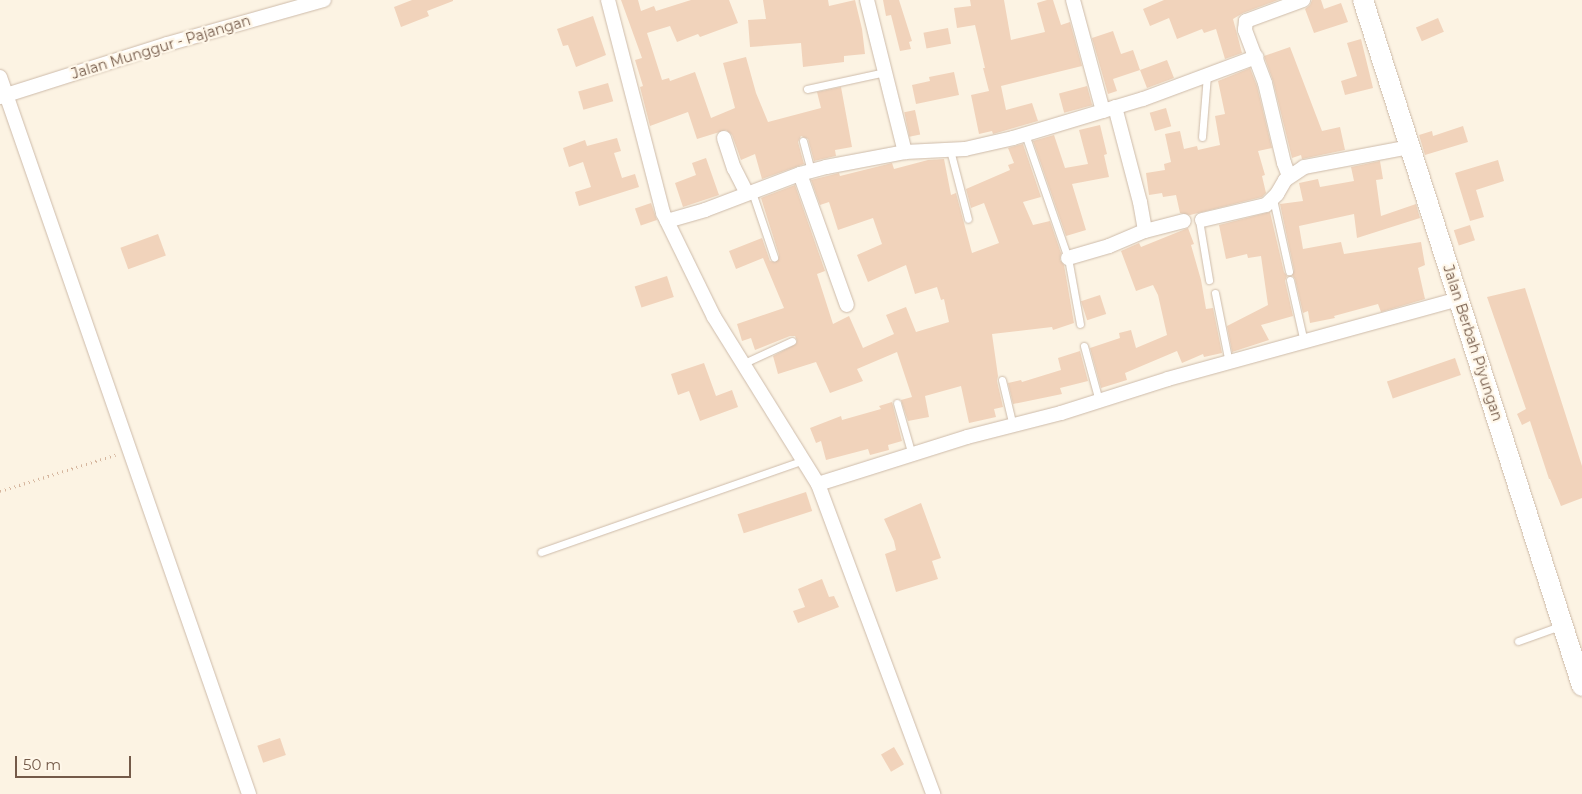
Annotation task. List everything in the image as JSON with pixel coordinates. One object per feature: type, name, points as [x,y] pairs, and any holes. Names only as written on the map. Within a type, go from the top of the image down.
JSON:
[{"type":"street","name":"Jalan Munggur - Pajangan","points":[[3,96],[167,44],[324,0]]},
{"type":"street","points":[[608,0],[661,204],[667,220],[714,317],[818,484],[933,794]]},
{"type":"street","points":[[867,0],[905,152]]},
{"type":"street","points":[[1072,0],[1140,202],[1144,231]]},
{"type":"street","points":[[1289,176],[1284,163],[1265,83],[1246,30],[1246,21],[1303,0]]},
{"type":"street","name":"Jalan Berbah Piyungan","points":[[1363,0],[1582,686]]},
{"type":"street","points":[[667,220],[705,210],[805,172],[905,152],[966,149],[1025,134],[1143,99],[1256,57]]},
{"type":"street","points":[[0,77],[3,96],[249,794]]},
{"type":"street","points":[[724,138],[734,168],[749,192]]},
{"type":"street","points":[[1200,220],[1266,205],[1273,199],[1289,176],[1304,167],[1410,148]]},
{"type":"street","points":[[805,172],[847,305]]},
{"type":"street","points":[[1068,258],[1110,246],[1144,231],[1184,221]]},
{"type":"street","points":[[818,484],[968,437],[1013,426],[1458,298]]},
{"type":"lane","points":[[807,88],[885,72]]},
{"type":"lane","points":[[1202,137],[1207,74]]},
{"type":"lane","points":[[1025,134],[1068,258],[1080,324]]},
{"type":"lane","points":[[803,141],[805,172]]},
{"type":"lane","points":[[950,150],[968,219]]},
{"type":"lane","points":[[749,192],[774,257]]},
{"type":"lane","points":[[1273,199],[1289,271]]},
{"type":"lane","points":[[1200,220],[1209,280]]},
{"type":"lane","points":[[1290,280],[1304,342]]},
{"type":"lane","points":[[1215,293],[1229,363]]},
{"type":"lane","points":[[742,364],[792,341]]},
{"type":"lane","points":[[1084,346],[1099,401]]},
{"type":"lane","points":[[1002,380],[1013,426]]},
{"type":"lane","points":[[897,403],[912,455]]},
{"type":"lane","points":[[542,552],[803,460]]},
{"type":"lane","points":[[1518,641],[1563,626]]},
{"type":"path","points":[[0,492],[129,450]]},
{"type":"building","points":[[412,0],[453,1],[427,11],[429,16],[401,27],[394,7]]},
{"type":"building","points":[[621,0],[638,0],[641,11],[654,6],[656,11],[691,0],[729,0],[738,23],[700,37],[698,34],[677,42],[670,26],[647,33],[662,80],[669,78],[670,81],[695,72],[711,118],[735,108],[723,63],[746,57],[756,93],[768,122],[821,108],[817,92],[841,87],[852,147],[835,150],[836,156],[814,161],[808,139],[801,136],[798,142],[804,164],[762,179],[755,154],[741,160],[732,135],[726,130],[697,139],[688,112],[650,126],[640,87],[643,86],[635,60],[642,58]]},
{"type":"building","points":[[763,0],[828,0],[829,6],[855,0],[862,29],[865,54],[844,56],[844,62],[803,67],[801,43],[750,47],[748,20],[766,19]]},
{"type":"building","points":[[883,0],[899,0],[912,41],[909,42],[911,49],[900,51],[891,15],[886,16]]},
{"type":"building","points":[[970,0],[1004,0],[1011,40],[1045,32],[1037,3],[1053,0],[1061,25],[1070,22],[1082,66],[1001,86],[1006,110],[1032,103],[1038,121],[993,134],[992,131],[979,134],[971,95],[989,91],[983,68],[985,68],[975,25],[957,28],[954,8],[971,6]]},
{"type":"building","points":[[1164,0],[1278,0],[1243,13],[1233,19],[1242,53],[1225,59],[1216,29],[1204,33],[1202,29],[1177,39],[1169,18],[1150,26],[1143,9]]},
{"type":"building","points":[[1312,0],[1321,0],[1324,9],[1341,3],[1348,22],[1314,33],[1305,9]]},
{"type":"building","points":[[593,16],[606,55],[576,67],[568,45],[563,46],[557,29]]},
{"type":"building","points":[[1438,18],[1444,32],[1422,41],[1416,27]]},
{"type":"building","points":[[948,28],[951,44],[927,48],[923,33]]},
{"type":"building","points":[[1113,31],[1121,54],[1133,50],[1140,70],[1113,79],[1117,91],[1108,94],[1092,38]]},
{"type":"building","points":[[1361,39],[1373,88],[1345,95],[1341,81],[1357,76],[1347,43]]},
{"type":"building","points":[[1290,47],[1322,131],[1340,127],[1345,150],[1302,159],[1301,155],[1292,158],[1273,81],[1264,56]]},
{"type":"building","points":[[1167,60],[1174,78],[1147,88],[1140,70]]},
{"type":"building","points":[[1250,68],[1257,86],[1272,148],[1258,151],[1265,175],[1262,176],[1266,193],[1262,197],[1190,215],[1180,213],[1176,195],[1163,197],[1162,193],[1149,195],[1146,173],[1165,170],[1164,164],[1171,162],[1165,134],[1180,131],[1184,149],[1197,146],[1198,150],[1220,145],[1215,116],[1225,114],[1218,81]]},
{"type":"building","points":[[954,72],[959,95],[916,104],[912,85],[930,81],[929,77]]},
{"type":"building","points":[[608,83],[613,101],[583,110],[578,92]]},
{"type":"building","points":[[1087,86],[1092,105],[1064,113],[1059,94]]},
{"type":"building","points":[[1166,108],[1171,126],[1155,131],[1150,113]]},
{"type":"building","points":[[915,110],[920,134],[909,137],[904,112]]},
{"type":"building","points":[[1100,125],[1107,154],[1104,155],[1109,177],[1072,184],[1086,230],[1066,236],[1033,141],[1054,135],[1065,168],[1088,164],[1079,130]]},
{"type":"building","points":[[1463,126],[1468,142],[1425,155],[1419,135],[1432,131],[1433,136]]},
{"type":"building","points":[[617,138],[621,151],[614,153],[622,178],[635,174],[639,187],[579,206],[575,192],[591,187],[583,162],[569,167],[563,148],[585,140],[587,146]]},
{"type":"building","points":[[1023,144],[1041,197],[1023,202],[1033,225],[1050,221],[1061,253],[1060,260],[1064,265],[1074,323],[1053,330],[1052,327],[992,334],[998,376],[997,381],[1003,407],[994,409],[996,417],[969,423],[961,386],[925,396],[929,417],[908,421],[901,400],[912,397],[897,352],[857,369],[863,381],[830,393],[816,362],[778,374],[773,356],[796,344],[795,336],[790,336],[755,350],[751,338],[742,341],[737,324],[784,308],[763,258],[736,269],[729,251],[762,238],[770,261],[775,262],[778,260],[779,255],[761,198],[795,185],[825,271],[817,274],[833,324],[849,316],[863,348],[894,334],[886,315],[906,307],[916,332],[949,322],[944,299],[941,300],[937,287],[915,294],[906,265],[868,282],[857,255],[882,244],[873,218],[838,230],[829,202],[820,205],[811,180],[839,173],[840,176],[892,163],[894,169],[928,160],[944,159],[951,195],[956,193],[972,253],[999,243],[984,203],[971,208],[966,189],[1010,170],[1008,165],[1014,163],[1008,148]]},
{"type":"building","points":[[706,158],[719,195],[683,207],[675,183],[696,175],[692,163]]},
{"type":"building","points":[[1498,160],[1504,181],[1476,190],[1484,217],[1470,221],[1455,173]]},
{"type":"building","points":[[1380,161],[1383,179],[1376,180],[1381,216],[1416,204],[1420,218],[1357,238],[1354,214],[1299,226],[1303,249],[1341,242],[1344,254],[1421,242],[1425,265],[1418,268],[1425,299],[1381,312],[1378,304],[1334,316],[1335,318],[1310,323],[1308,311],[1303,313],[1295,279],[1292,275],[1294,270],[1280,204],[1303,201],[1299,183],[1318,179],[1320,187],[1354,181],[1351,167]]},
{"type":"building","points":[[651,203],[657,220],[641,226],[635,209]]},
{"type":"building","points":[[1270,212],[1284,272],[1287,276],[1285,281],[1293,316],[1261,325],[1269,340],[1232,352],[1227,326],[1268,305],[1261,256],[1248,258],[1247,254],[1226,259],[1219,225]]},
{"type":"building","points":[[1470,225],[1475,240],[1459,245],[1454,230]]},
{"type":"building","points":[[1188,228],[1194,244],[1191,245],[1201,280],[1206,309],[1213,308],[1222,353],[1204,357],[1203,354],[1182,363],[1177,351],[1125,373],[1127,380],[1101,388],[1090,348],[1120,338],[1119,333],[1131,330],[1136,348],[1167,335],[1158,295],[1153,285],[1136,291],[1121,251],[1139,243],[1141,247]]},
{"type":"building","points":[[158,234],[166,256],[128,269],[120,248]]},
{"type":"building","points":[[667,276],[674,297],[641,307],[635,287]]},
{"type":"building","points":[[1525,288],[1582,466],[1582,498],[1561,506],[1549,479],[1530,421],[1522,425],[1517,414],[1526,409],[1487,297]]},
{"type":"building","points":[[1100,295],[1106,314],[1087,320],[1081,301]]},
{"type":"building","points":[[1080,351],[1088,381],[1060,388],[1062,394],[1013,404],[1008,383],[1021,380],[1022,382],[1061,370],[1058,358]]},
{"type":"building","points":[[1455,358],[1461,375],[1393,398],[1387,381]]},
{"type":"building","points":[[704,363],[716,396],[732,390],[738,407],[700,421],[689,391],[678,395],[671,374]]},
{"type":"building","points":[[892,402],[902,441],[888,445],[889,450],[870,455],[868,449],[826,460],[821,441],[816,443],[810,428],[841,416],[842,420],[881,409],[879,406]]},
{"type":"building","points":[[806,492],[812,511],[744,533],[738,514]]},
{"type":"building","points":[[921,503],[941,558],[932,561],[938,579],[896,592],[885,554],[896,550],[884,519]]},
{"type":"building","points":[[822,579],[829,597],[834,596],[839,607],[798,623],[793,611],[805,607],[798,589]]},
{"type":"building","points":[[280,738],[286,755],[263,763],[257,746]]},
{"type":"building","points":[[894,747],[904,764],[891,772],[881,754]]}]
